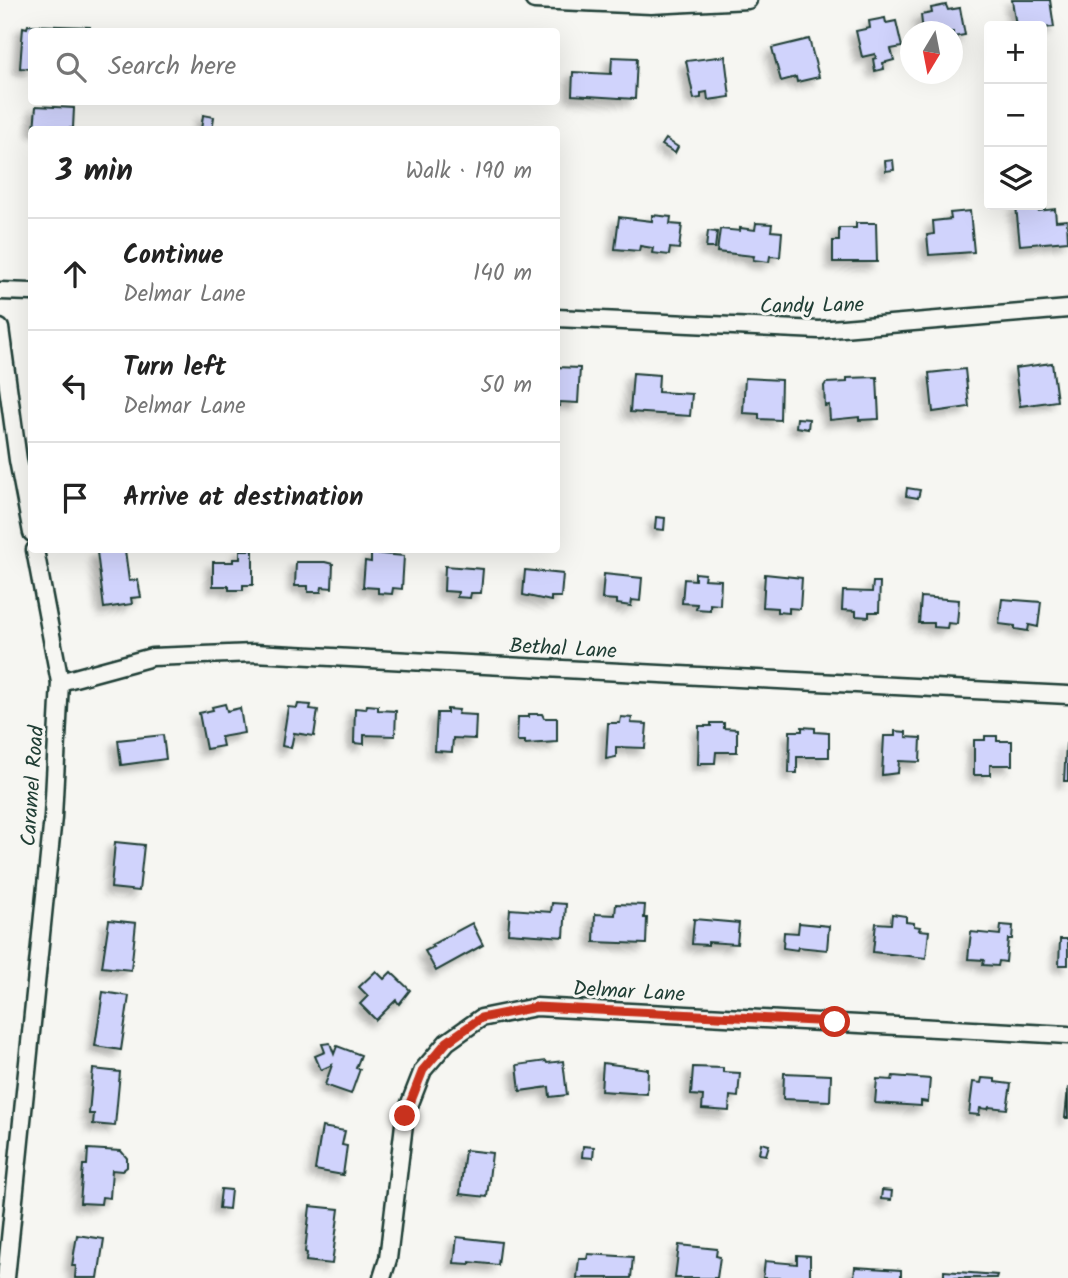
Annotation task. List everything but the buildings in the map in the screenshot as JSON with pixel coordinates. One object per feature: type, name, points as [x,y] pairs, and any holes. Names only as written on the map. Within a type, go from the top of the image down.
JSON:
[{"type":"street","points":[[534,0],[651,5],[748,0]]},
{"type":"street","points":[[0,291],[28,292]]},
{"type":"street","name":"Candy Lane","points":[[560,318],[819,330],[1068,309]]},
{"type":"street","points":[[0,328],[28,512]]},
{"type":"street","name":"Caramel Road","points":[[6,1278],[53,817],[60,682],[36,553]]},
{"type":"street","name":"Bethal Lane","points":[[60,682],[152,657],[254,653],[1068,695]]},
{"type":"street","name":"Delmar Lane","points":[[382,1278],[388,1259],[405,1116],[423,1070],[447,1042],[481,1018],[536,1007],[1068,1035]]},
{"type":"route","points":[[405,1116],[423,1070],[447,1042],[481,1018],[536,1007],[835,1022]]}]
